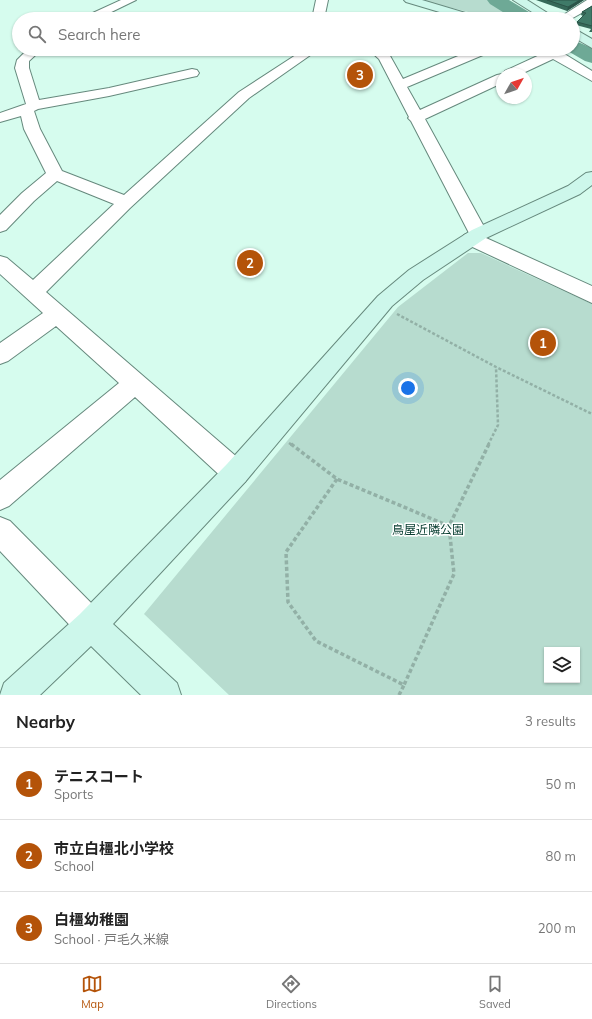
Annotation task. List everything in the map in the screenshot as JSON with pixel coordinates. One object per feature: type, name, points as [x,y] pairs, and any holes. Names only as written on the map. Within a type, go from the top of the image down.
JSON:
[{"type":"street","points":[[103,12],[130,0]]},
{"type":"street","points":[[319,12],[322,0]]},
{"type":"street","points":[[410,0],[451,12]]},
{"type":"street","points":[[519,0],[539,12]]},
{"type":"street","points":[[575,12],[592,2]]},
{"type":"street","points":[[580,19],[584,20]]},
{"type":"street","points":[[580,36],[592,44]]},
{"type":"street","points":[[580,47],[592,50]]},
{"type":"street","points":[[28,56],[23,60],[22,68],[30,107],[32,129],[55,174],[126,202]]},
{"type":"street","points":[[34,292],[126,202],[244,95],[302,56]]},
{"type":"street","points":[[383,56],[475,237],[587,288]]},
{"type":"street","points":[[399,86],[470,56]]},
{"type":"street","points":[[520,68],[541,56]]},
{"type":"street","points":[[558,56],[592,77]]},
{"type":"street","points":[[0,118],[30,107],[192,74]]},
{"type":"street","points":[[415,118],[496,81]]},
{"type":"street","points":[[0,226],[28,197],[55,174]]},
{"type":"street","points":[[16,695],[91,624],[236,473],[385,301],[416,275],[475,237],[574,190],[592,177]]},
{"type":"street","points":[[0,263],[58,313],[236,473]]},
{"type":"street","points":[[0,355],[58,313]]},
{"type":"street","points":[[0,497],[135,383]]},
{"type":"street","points":[[0,531],[91,624],[165,695]]},
{"type":"path","points":[[395,313],[496,367],[592,414]]},
{"type":"path","points":[[399,695],[454,574],[449,526],[498,425],[496,367]]},
{"type":"path","points":[[287,442],[337,479],[449,526]]},
{"type":"path","points":[[337,479],[286,552],[288,602],[316,641],[404,685]]},
{"type":"green space","points":[[419,0],[491,0],[508,12],[468,12]]},
{"type":"green space","name":"鳥屋近隣公園","points":[[468,253],[481,253],[592,304],[592,695],[229,695],[144,614],[398,307]]},
{"type":"building","points":[[547,0],[580,0],[568,7]]},
{"type":"building","points":[[592,6],[592,26],[580,23],[580,19],[586,13],[582,12]]},
{"type":"waterway","points":[[496,0],[516,12]]},
{"type":"waterway","points":[[580,50],[592,57]]},
{"type":"place","name":"白橿幼稚園","points":[[360,75]]},
{"type":"place","name":"市立白橿北小学校","points":[[250,263]]},
{"type":"place","name":"テニスコート","points":[[543,343]]}]
